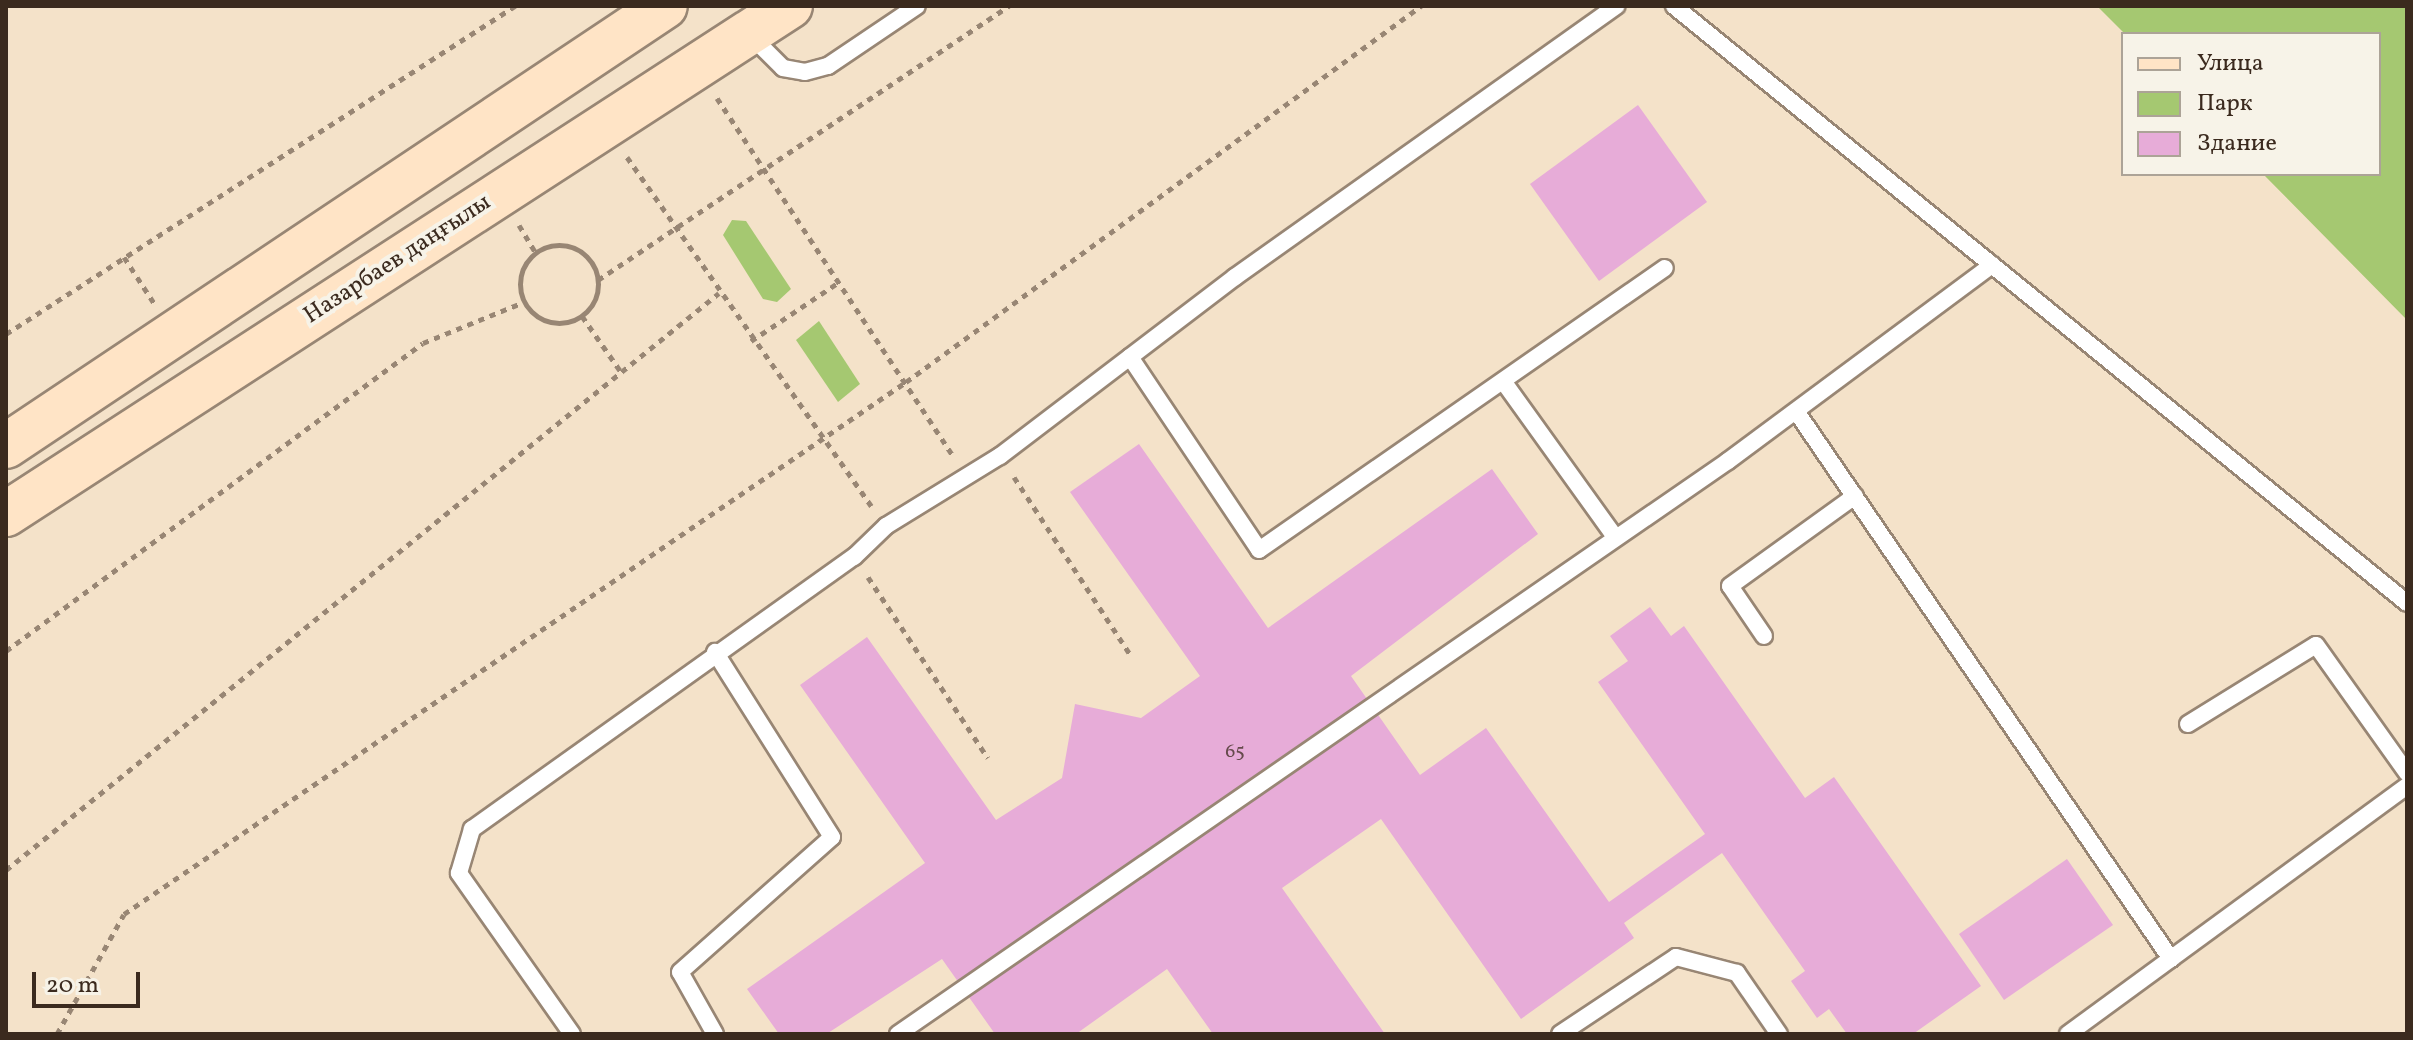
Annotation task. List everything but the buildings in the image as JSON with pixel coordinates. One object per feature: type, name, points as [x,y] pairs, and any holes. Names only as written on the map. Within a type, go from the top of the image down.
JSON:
[{"type":"main road","points":[[6,446],[665,6]]},
{"type":"main road","name":"Назарбаев даңғылы","points":[[6,514],[790,6]]},
{"type":"lane","points":[[748,33],[783,68],[805,72],[828,66],[917,6]]},
{"type":"lane","points":[[572,1034],[459,873],[472,829],[715,652],[854,557],[886,526],[1000,456],[1130,357],[1617,6]]},
{"type":"lane","points":[[1674,6],[2407,603]]},
{"type":"lane","points":[[898,1034],[1616,538],[1796,411],[1992,265]]},
{"type":"lane","points":[[1130,357],[1259,550],[1665,268]]},
{"type":"lane","points":[[1503,381],[1616,538]]},
{"type":"lane","points":[[1796,411],[2171,959]]},
{"type":"lane","points":[[1764,636],[1730,586],[1855,496]]},
{"type":"lane","points":[[2188,724],[2316,645],[2407,773]]},
{"type":"lane","points":[[715,652],[832,837],[680,972],[715,1034]]},
{"type":"lane","points":[[2068,1034],[2407,786]]},
{"type":"lane","points":[[1560,1034],[1676,957],[1737,973],[1779,1034]]},
{"type":"path","points":[[6,334],[515,6]]},
{"type":"path","points":[[582,316],[598,280],[766,172],[1009,6]]},
{"type":"path","points":[[57,1034],[124,914],[906,382],[1421,6]]},
{"type":"path","points":[[708,85],[966,476]]},
{"type":"path","points":[[618,145],[751,341],[886,526]]},
{"type":"path","points":[[582,316],[543,321],[524,302],[526,263],[547,246],[574,248],[598,280]]},
{"type":"path","points":[[124,257],[174,334]]},
{"type":"path","points":[[751,341],[839,282]]},
{"type":"path","points":[[6,870],[719,293]]},
{"type":"path","points":[[6,651],[423,343],[524,302]]},
{"type":"path","points":[[582,316],[621,372]]},
{"type":"path","points":[[1000,456],[1132,657]]},
{"type":"path","points":[[854,557],[988,758]]},
{"type":"green space","points":[[2097,6],[2407,6],[2407,320],[2265,176],[2381,176],[2381,32],[2123,32]]},
{"type":"green space","points":[[732,220],[746,221],[791,289],[777,302],[763,299],[723,235]]},
{"type":"green space","points":[[819,321],[860,384],[838,402],[796,340]]}]
